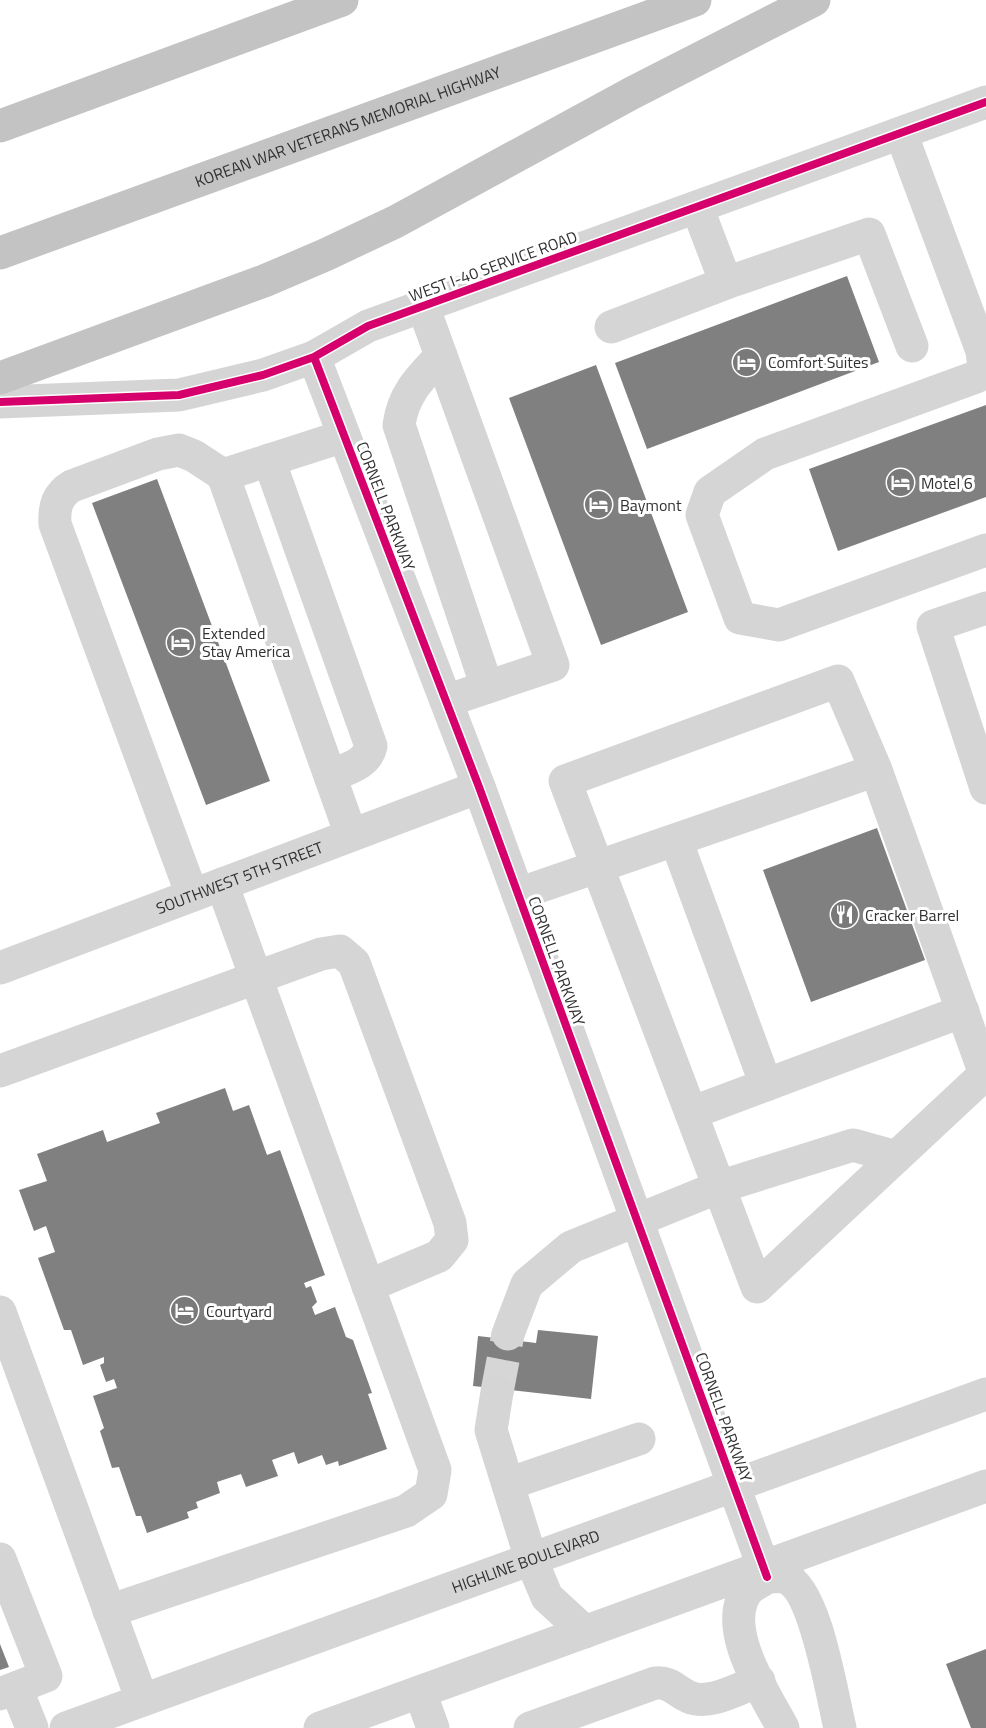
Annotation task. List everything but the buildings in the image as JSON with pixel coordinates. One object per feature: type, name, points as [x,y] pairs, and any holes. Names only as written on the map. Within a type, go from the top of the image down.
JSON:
[{"type":"highway","points":[[0,126],[342,0]]},
{"type":"highway","name":"KOREAN WAR VETERANS MEMORIAL HIGHWAY","points":[[0,253],[696,0]]},
{"type":"highway","points":[[0,378],[264,281],[325,255],[405,217],[632,93],[814,0]]},
{"type":"street","name":"WEST I-40 SERVICE ROAD","points":[[0,402],[179,395],[263,375],[314,357],[368,326],[986,102]]},
{"type":"street","points":[[901,133],[982,351],[984,368],[976,376],[765,454],[710,492],[702,515],[740,618],[779,625],[986,550]]},
{"type":"street","points":[[697,207],[726,283]]},
{"type":"street","points":[[611,327],[726,283],[869,234],[912,346]]},
{"type":"street","points":[[423,306],[553,665],[446,701]]},
{"type":"street","points":[[441,356],[411,386],[401,408],[399,425],[487,687]]},
{"type":"street","name":"CORNELL PARKWAY","points":[[314,357],[479,787],[766,1572]]},
{"type":"street","points":[[224,475],[345,436]]},
{"type":"street","points":[[192,895],[55,524],[54,513],[57,501],[64,491],[72,486],[169,451],[187,452],[224,475],[351,835]]},
{"type":"street","points":[[269,460],[371,746],[369,755],[358,765],[330,776]]},
{"type":"street","points":[[986,608],[933,626],[986,788]]},
{"type":"street","points":[[838,681],[876,770],[985,1074],[757,1287],[597,867],[565,781],[838,681]]},
{"type":"street","points":[[518,894],[876,770]]},
{"type":"street","name":"SOUTHWEST 5TH STREET","points":[[0,968],[479,787]]},
{"type":"street","points":[[676,840],[766,1085]]},
{"type":"street","points":[[109,1611],[406,1511],[430,1494],[435,1470],[222,884]]},
{"type":"street","points":[[0,1071],[321,954],[340,951],[354,963],[450,1222],[452,1240],[439,1256],[368,1286]]},
{"type":"street","points":[[691,1113],[963,1011]]},
{"type":"street","points":[[508,1334],[527,1284],[571,1247],[719,1187],[853,1145],[896,1157]]},
{"type":"street","points":[[0,1312],[142,1701]]},
{"type":"street","points":[[497,1392],[491,1430],[531,1559],[548,1597],[585,1632]]},
{"type":"street","name":"HIGHLINE BOULEVARD","points":[[66,1728],[986,1394]]},
{"type":"street","points":[[508,1484],[639,1439]]},
{"type":"street","points":[[320,1728],[585,1632],[766,1572],[986,1486]]},
{"type":"street","points":[[0,1559],[46,1676],[8,1691],[32,1728]]},
{"type":"street","points":[[766,1572],[749,1589],[739,1609],[742,1644],[783,1728]]},
{"type":"street","points":[[766,1572],[785,1577],[806,1600],[815,1623],[840,1728]]},
{"type":"street","points":[[530,1728],[655,1683],[662,1682],[688,1697],[699,1700],[709,1699],[759,1680]]},
{"type":"street","points":[[420,1692],[433,1728]]},
{"type":"tunnel","points":[[497,1392],[508,1334]]},
{"type":"cycle path","points":[[0,402],[179,395],[263,375],[314,357],[368,326],[986,102]]},
{"type":"cycle path","points":[[314,357],[479,787],[767,1577]]},
{"type":"place","name":"Comfort Suites","points":[[747,362]]},
{"type":"place","name":"Motel 6","points":[[900,483]]},
{"type":"place","name":"Baymont","points":[[599,505]]},
{"type":"place","name":"Extended Stay America","points":[[181,642]]},
{"type":"place","name":"Cracker Barrel","points":[[844,915]]},
{"type":"place","name":"Courtyard","points":[[185,1311]]}]
